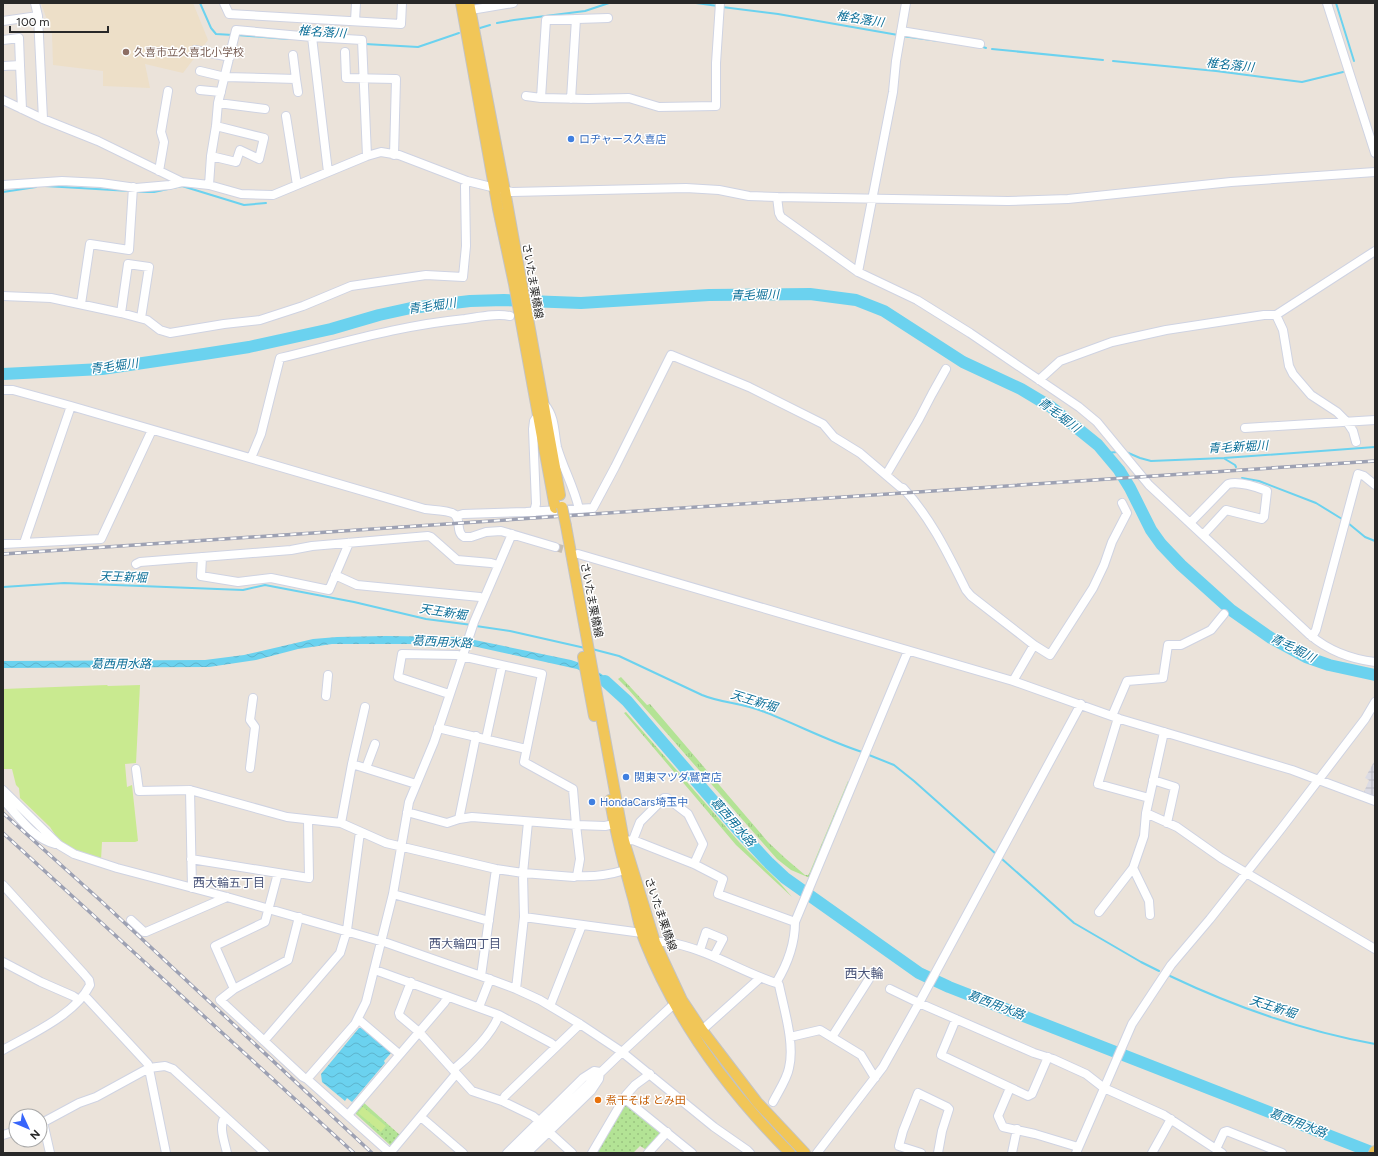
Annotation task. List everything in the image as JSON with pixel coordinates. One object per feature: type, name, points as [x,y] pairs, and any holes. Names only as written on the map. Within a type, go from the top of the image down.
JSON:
[{"type":"main road","name":"さいたま栗橋線","points":[[462,3],[506,252],[518,284]]},
{"type":"main road","name":"さいたま栗橋線","points":[[470,6],[505,191],[518,284],[519,315],[538,415],[559,508]]},
{"type":"main road","name":"さいたま栗橋線","points":[[519,315],[544,405],[562,526],[584,642],[600,748],[614,824],[644,941],[678,1002],[695,1038],[730,1086],[769,1132],[790,1153]]},
{"type":"main road","name":"さいたま栗橋線","points":[[592,688],[655,942],[678,1002],[702,1030],[757,1102],[805,1153]]},
{"type":"street","points":[[35,3],[38,16],[43,119]]},
{"type":"street","points":[[224,3],[229,14],[401,24],[402,3]]},
{"type":"street","points":[[355,21],[356,3]]},
{"type":"street","points":[[470,6],[513,3]]},
{"type":"street","points":[[526,96],[571,99],[629,98],[659,107],[716,106],[716,63],[720,3]]},
{"type":"street","points":[[858,272],[894,92],[896,61],[906,3]]},
{"type":"street","points":[[1328,3],[1375,153]]},
{"type":"street","points":[[3,21],[38,16]]},
{"type":"street","points":[[541,98],[546,20],[608,18]]},
{"type":"street","points":[[571,99],[576,19]]},
{"type":"street","points":[[209,185],[218,103],[236,30],[362,40],[366,156]]},
{"type":"street","points":[[901,31],[980,44]]},
{"type":"street","points":[[312,37],[328,172]]},
{"type":"street","points":[[3,40],[19,38],[22,109]]},
{"type":"street","points":[[195,50],[230,57]]},
{"type":"street","points":[[345,52],[346,78],[396,79],[394,155]]},
{"type":"street","points":[[293,55],[298,92]]},
{"type":"street","points":[[4,66],[20,65]]},
{"type":"street","points":[[200,71],[225,77],[296,79]]},
{"type":"street","points":[[159,171],[164,142],[161,132],[168,90]]},
{"type":"street","points":[[200,90],[221,92]]},
{"type":"street","points":[[3,100],[43,119],[98,141],[182,182],[209,185],[241,194],[273,195],[366,156],[381,152],[394,155],[467,181],[505,191],[686,188],[719,190],[749,196],[777,197],[1008,200],[1068,199],[1231,182],[1375,172]]},
{"type":"street","points":[[218,103],[265,109]]},
{"type":"street","points":[[286,116],[297,185]]},
{"type":"street","points":[[211,156],[236,162],[240,150],[259,159],[264,138],[216,126]]},
{"type":"street","points":[[3,185],[62,181],[133,187],[170,185],[182,182]]},
{"type":"street","points":[[3,296],[51,298],[81,304],[141,318],[165,332],[177,332],[260,320],[303,306],[337,291],[357,285],[426,275],[463,278],[466,246],[467,181]]},
{"type":"street","points":[[81,304],[90,244],[129,250],[133,187]]},
{"type":"street","points":[[777,197],[779,213],[784,220],[858,272],[917,300],[970,333],[1067,398],[1097,422],[1149,485],[1312,637],[1325,646],[1343,655],[1375,662]]},
{"type":"street","points":[[1039,380],[1060,361],[1112,342],[1166,330],[1264,315],[1276,315],[1375,251]]},
{"type":"street","points":[[121,313],[128,264],[149,267],[141,318]]},
{"type":"street","points":[[251,458],[261,434],[280,358],[377,333],[427,323],[497,315],[519,315]]},
{"type":"street","points":[[1276,315],[1283,330],[1289,366],[1293,374],[1311,395],[1338,412],[1353,431],[1356,442]]},
{"type":"street","points":[[456,516],[463,514],[534,512],[593,508],[671,355],[749,387],[823,424],[834,437],[860,453],[900,487],[904,488],[922,510],[936,530],[966,590],[971,596],[1034,645],[1050,655],[1093,588],[1104,565],[1112,542],[1127,513],[1122,503]]},
{"type":"street","points":[[886,474],[919,419],[946,369]]},
{"type":"street","points":[[3,390],[13,390],[70,406],[425,509],[450,512],[456,516],[459,532],[464,538],[486,532],[501,531],[555,547]]},
{"type":"street","points":[[544,405],[549,410],[552,418],[557,447],[579,508]]},
{"type":"street","points":[[24,543],[70,406]]},
{"type":"street","points":[[534,512],[536,504],[533,429],[534,421],[538,415]]},
{"type":"street","points":[[1245,428],[1375,420]]},
{"type":"street","points":[[3,544],[100,539],[152,430]]},
{"type":"street","points":[[1312,637],[1316,630],[1358,474],[1364,476],[1375,485]]},
{"type":"street","points":[[1190,523],[1228,484],[1232,483],[1255,486],[1267,491],[1264,517],[1262,520],[1226,510],[1203,535]]},
{"type":"street","points":[[308,1079],[358,1019],[369,994],[393,894],[406,812],[434,742],[474,622],[512,534]]},
{"type":"street","points":[[136,564],[140,562],[291,550],[312,546],[428,536],[457,560],[491,563],[498,566]]},
{"type":"street","points":[[202,557],[201,576],[238,582],[271,578],[329,590],[349,543]]},
{"type":"street","points":[[578,554],[812,621],[908,651],[1013,681],[1115,717],[1292,770],[1375,800]]},
{"type":"street","points":[[335,575],[357,585],[480,597],[484,599]]},
{"type":"street","points":[[1149,798],[1098,784],[1115,717],[1127,681],[1163,678],[1168,645],[1181,645],[1211,630],[1224,614]]},
{"type":"street","points":[[1013,681],[1034,645]]},
{"type":"street","points":[[777,982],[788,962],[795,922],[908,651]]},
{"type":"street","points":[[449,694],[398,677],[402,654],[462,656],[542,674],[524,762],[573,789],[580,859],[577,876]]},
{"type":"street","points":[[486,738],[502,666]]},
{"type":"street","points":[[326,696],[328,675]]},
{"type":"street","points":[[250,768],[255,727],[250,720],[253,698]]},
{"type":"street","points":[[1010,1088],[998,1116],[1003,1127],[1035,1134],[1077,1150],[1139,1012],[1170,964],[1210,918],[1246,873],[1365,719],[1375,702]]},
{"type":"street","points":[[818,1153],[883,1067],[935,975],[1081,704]]},
{"type":"street","points":[[341,823],[365,707]]},
{"type":"street","points":[[438,728],[486,738],[526,749]]},
{"type":"street","points":[[1099,912],[1133,868],[1144,836],[1149,798],[1164,732]]},
{"type":"street","points":[[459,819],[476,736]]},
{"type":"street","points":[[366,768],[375,744]]},
{"type":"street","points":[[352,764],[416,784]]},
{"type":"street","points":[[136,769],[139,791],[190,790],[287,817],[341,823],[386,843],[496,869],[523,873],[594,877],[610,875],[625,870]]},
{"type":"street","points":[[1153,780],[1175,787],[1167,823]]},
{"type":"street","points":[[3,790],[59,845],[74,854],[97,862],[192,888],[228,896],[269,909],[347,930],[516,989],[550,1006],[622,1052],[714,1127],[750,1153]]},
{"type":"street","points":[[190,790],[192,888]]},
{"type":"street","points":[[694,864],[703,844],[688,814],[667,798],[664,798],[640,822],[629,840],[694,864],[723,879],[718,894],[795,922]]},
{"type":"street","points":[[5,802],[17,811],[24,811]]},
{"type":"street","points":[[5,802],[36,834],[49,842],[59,845]]},
{"type":"street","points":[[406,812],[447,823],[459,819],[472,818],[576,825],[604,826],[614,824]]},
{"type":"street","points":[[1146,814],[1176,827],[1221,858],[1375,949]]},
{"type":"street","points":[[191,859],[309,878],[308,820]]},
{"type":"street","points":[[516,989],[524,917],[523,873],[528,822]]},
{"type":"street","points":[[264,1041],[340,953],[347,930],[360,832]]},
{"type":"street","points":[[1133,868],[1149,901],[1150,915]]},
{"type":"street","points":[[481,976],[496,869]]},
{"type":"street","points":[[234,989],[215,946],[262,925],[265,922],[278,873]]},
{"type":"street","points":[[3,885],[88,980],[90,986],[81,998],[54,1020],[3,1050]]},
{"type":"street","points":[[393,894],[489,921]]},
{"type":"street","points":[[131,920],[144,932],[146,932],[228,896]]},
{"type":"street","points":[[300,917],[288,960],[234,989],[220,1000],[303,1077],[308,1079],[390,1153],[421,1117],[454,1072],[483,1040],[499,1015]]},
{"type":"street","points":[[524,917],[642,933]]},
{"type":"street","points":[[550,1006],[582,925]]},
{"type":"street","points":[[700,950],[706,932],[723,939],[714,956]]},
{"type":"street","points":[[655,942],[662,941],[700,950],[760,978],[776,983],[777,982]]},
{"type":"street","points":[[3,962],[41,982],[81,998],[147,1061],[166,1153]]},
{"type":"street","points":[[375,970],[499,1015],[556,1047]]},
{"type":"street","points":[[702,1030],[760,978]]},
{"type":"street","points":[[479,1007],[490,979]]},
{"type":"street","points":[[832,1037],[869,979]]},
{"type":"street","points":[[411,982],[399,1013],[400,1016],[418,1032],[472,1091],[502,1101],[533,1116],[540,1122]]},
{"type":"street","points":[[773,1102],[789,1068],[790,1037],[779,985],[777,982]]},
{"type":"street","points":[[890,989],[1034,1053],[1048,1057],[1086,1074],[1104,1088],[1171,1119],[1219,1151],[1224,1132],[1228,1131],[1282,1153]]},
{"type":"street","points":[[348,1115],[448,997]]},
{"type":"street","points":[[517,1153],[600,1072],[678,1002]]},
{"type":"street","points":[[358,1019],[399,1054]]},
{"type":"street","points":[[956,1019],[941,1055],[1028,1096],[1031,1096],[1048,1057]]},
{"type":"street","points":[[502,1101],[505,1096],[580,1024]]},
{"type":"street","points":[[790,1037],[820,1030],[861,1055],[874,1078]]},
{"type":"street","points":[[48,1119],[79,1103],[96,1097],[149,1068],[165,1066],[173,1069],[264,1153]]},
{"type":"street","points":[[507,1153],[583,1078],[594,1071],[600,1072]]},
{"type":"street","points":[[527,1153],[591,1091],[599,1079],[600,1072]]},
{"type":"street","points":[[592,1153],[624,1098],[635,1085],[650,1074]]},
{"type":"street","points":[[921,1153],[899,1146],[903,1131],[918,1093],[949,1109],[942,1131],[938,1153]]},
{"type":"street","points":[[624,1098],[692,1153]]},
{"type":"street","points":[[225,1117],[223,1120],[222,1129],[227,1153]]},
{"type":"street","points":[[421,1117],[463,1153]]},
{"type":"street","points":[[1152,1153],[1171,1119]]},
{"type":"street","points":[[1012,1153],[1016,1130]]},
{"type":"street","points":[[549,1132],[572,1153]]},
{"type":"street","points":[[648,1153],[667,1132]]},
{"type":"shaded area","name":"久喜市立久喜北小学校","points":[[41,3],[193,3],[208,40],[183,73],[145,64],[150,88],[103,86],[103,71],[53,65],[52,34]]},
{"type":"shaded area","points":[[1375,760],[1375,797],[1364,792],[1369,780],[1365,778]]},
{"type":"green space","points":[[621,677],[647,705],[650,704],[768,842],[805,875],[809,874],[848,781],[851,783],[810,878],[791,870],[777,859],[618,679]]},
{"type":"green space","points":[[140,685],[136,763],[125,764],[127,787],[132,785],[138,841],[102,842],[101,860],[69,848],[56,836],[50,827],[20,798],[19,788],[16,785],[12,769],[3,769],[3,689]]},
{"type":"green space","points":[[626,712],[740,843],[792,897],[736,845],[624,713]]},
{"type":"green space","points":[[363,1102],[401,1136],[394,1145],[390,1145],[356,1114],[355,1111]]},
{"type":"green space","points":[[626,1103],[660,1131],[661,1135],[648,1149],[640,1146],[633,1153],[596,1153]]},
{"type":"green space","points":[[363,1107],[386,1126],[381,1132],[358,1113]]},
{"type":"water","points":[[386,636],[460,637],[571,660],[589,666],[612,681],[620,689],[614,693],[597,679],[577,669],[458,644],[332,644],[298,649],[256,660],[209,667],[3,668],[3,661],[205,660],[244,655],[313,639]]},
{"type":"water","points":[[359,1028],[361,1028],[391,1053],[384,1061],[385,1063],[352,1102],[347,1098],[345,1101],[322,1082],[321,1074]]},
{"type":"waterway","name":"椎名落川","points":[[200,3],[211,28],[216,34],[233,35]]},
{"type":"waterway","name":"椎名落川","points":[[497,23],[585,11],[609,3]]},
{"type":"waterway","name":"椎名落川","points":[[696,3],[718,6]]},
{"type":"waterway","name":"椎名落川","points":[[1336,3],[1354,61]]},
{"type":"waterway","name":"椎名落川","points":[[722,7],[778,14],[898,35]]},
{"type":"waterway","name":"椎名落川","points":[[480,28],[490,25]]},
{"type":"waterway","name":"椎名落川","points":[[365,44],[418,47],[459,33]]},
{"type":"waterway","name":"椎名落川","points":[[237,35],[288,39]]},
{"type":"waterway","name":"椎名落川","points":[[902,36],[939,41]]},
{"type":"waterway","name":"椎名落川","points":[[992,49],[1103,60]]},
{"type":"waterway","name":"椎名落川","points":[[1113,61],[1216,71],[1302,82],[1343,72]]},
{"type":"waterway","points":[[45,186],[130,191]]},
{"type":"waterway","points":[[139,192],[154,192],[182,186],[244,205],[266,203]]},
{"type":"waterway","points":[[3,192],[36,187]]},
{"type":"waterway","name":"青毛堀川","points":[[3,374],[102,369],[249,347],[331,329],[379,315],[411,308],[470,301],[504,300],[581,303],[709,295],[810,294],[856,300],[884,311],[963,362],[1021,389],[1051,407],[1098,445],[1119,470],[1130,488],[1151,530],[1161,544],[1181,565],[1231,610],[1271,638],[1306,657],[1329,665],[1375,675]]},
{"type":"waterway","name":"青毛新堀川","points":[[1126,452],[1151,461],[1224,458],[1375,447]]},
{"type":"waterway","name":"青毛新堀川","points":[[1104,453],[1118,452]]},
{"type":"waterway","points":[[1225,459],[1236,467]]},
{"type":"waterway","points":[[1242,478],[1259,481],[1316,503],[1342,519]]},
{"type":"waterway","points":[[1348,523],[1365,537],[1375,541]]},
{"type":"waterway","name":"天王新堀","points":[[3,587],[64,583],[243,590],[265,585],[354,602],[426,619],[472,625]]},
{"type":"waterway","name":"天王新堀","points":[[476,626],[510,631],[585,648]]},
{"type":"waterway","name":"天王新堀","points":[[592,649],[619,656],[702,695],[762,711],[862,752]]},
{"type":"waterway","name":"葛西用水路","points":[[605,681],[627,701],[740,832],[785,878],[919,973],[949,987],[1374,1153]]},
{"type":"waterway","name":"天王新堀","points":[[869,755],[894,765],[996,854]]},
{"type":"waterway","name":"天王新堀","points":[[1002,859],[1074,923],[1159,971]]},
{"type":"waterway","name":"天王新堀","points":[[1170,976],[1219,998],[1270,1017],[1348,1039],[1375,1044]]},
{"type":"tunnel","points":[[555,547],[576,553]]},
{"type":"railway","points":[[3,554],[1375,461]]},
{"type":"railway","points":[[3,813],[100,900],[372,1153]]},
{"type":"railway","points":[[3,833],[354,1153]]},
{"type":"place","name":"久喜市立久喜北小学校","points":[[126,52]]},
{"type":"place","name":"ロヂャース久喜店","points":[[571,139]]},
{"type":"place","name":"関東マツダ鷲宮店","points":[[626,777]]},
{"type":"place","name":"HondaCars埼玉中","points":[[592,802]]},
{"type":"place","name":"煮干そば とみ田","points":[[598,1100]]},
{"type":"district","name":"西大輪五丁目","points":[[229,883]]},
{"type":"district","name":"西大輪四丁目","points":[[465,944]]},
{"type":"district","name":"西大輪","points":[[864,973]]}]
